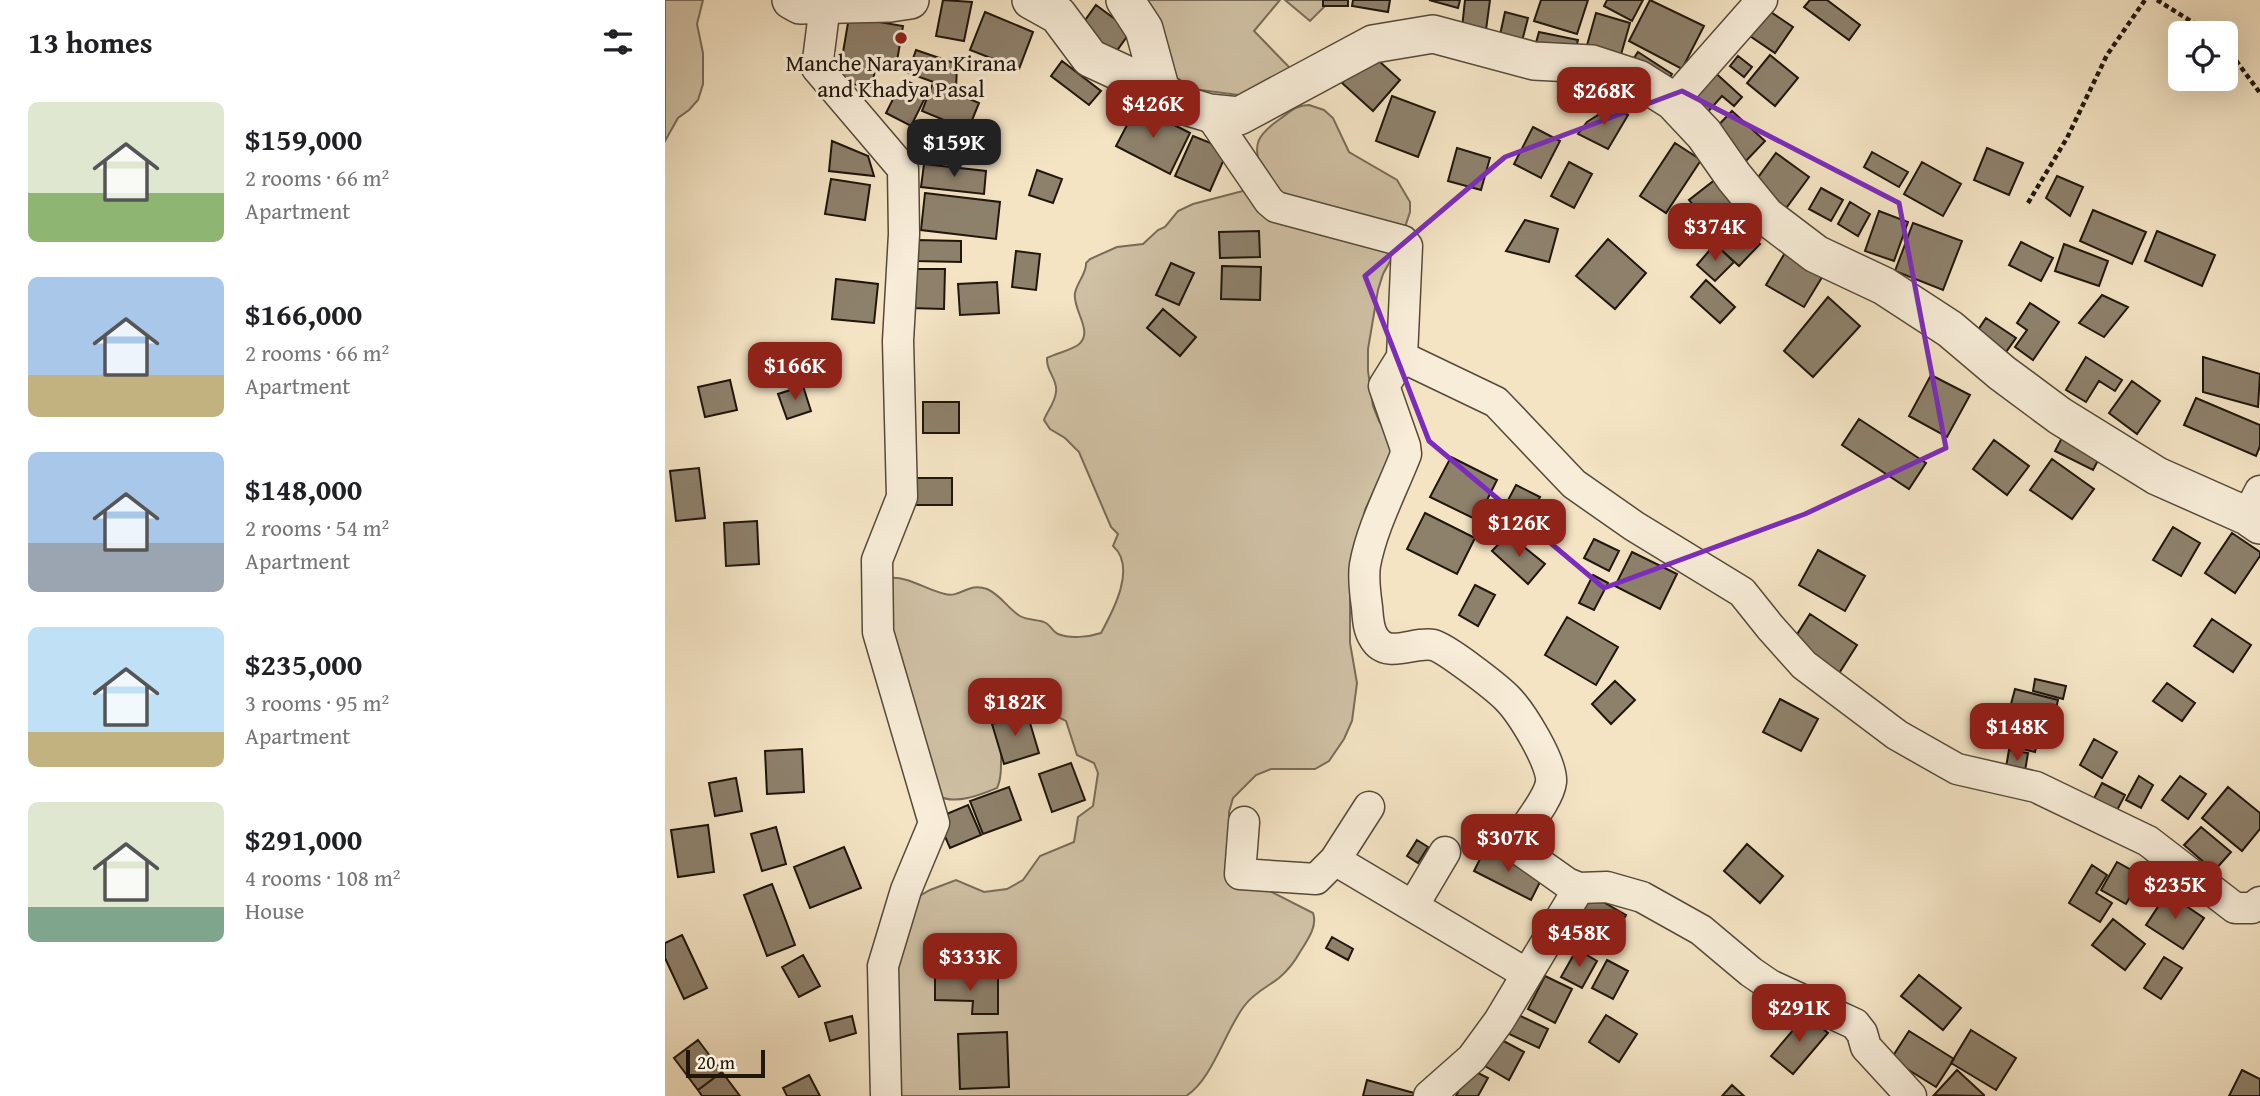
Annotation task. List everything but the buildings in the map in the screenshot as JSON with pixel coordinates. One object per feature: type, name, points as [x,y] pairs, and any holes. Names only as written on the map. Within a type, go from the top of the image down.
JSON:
[{"type":"street","points":[[886,1096],[883,966],[906,890],[934,823],[879,632],[877,559],[902,496],[898,341],[904,234],[903,169],[817,68],[808,2],[911,0]]},
{"type":"street","points":[[1031,0],[1058,15],[1090,58],[1161,91],[1186,106],[1209,113],[1239,116],[1373,44],[1433,34],[1534,61],[1592,64],[1638,79],[1673,101],[1704,134],[1766,216],[1816,254],[1884,286],[1950,329],[2001,373],[2060,416],[2146,469],[2256,511]]},
{"type":"street","points":[[1125,0],[1144,29],[1161,91]]},
{"type":"street","points":[[1673,101],[1762,0]]},
{"type":"street","points":[[1209,113],[1269,201],[1276,207],[1403,241],[1407,246],[1402,357],[1384,386],[1406,454],[1373,537],[1365,566],[1364,589],[1369,628],[1375,641],[1386,648],[1433,645],[1445,650],[1507,698],[1530,730],[1549,770],[1551,781],[1548,791],[1515,847],[1567,883],[1579,888],[1607,887],[1642,897],[1701,930],[1770,985],[1855,1024],[1862,1033],[1866,1047],[1911,1096]]},
{"type":"street","points":[[1402,357],[1496,402],[1574,484],[1634,526],[1742,592],[1804,666],[1897,735],[1957,769],[2036,787],[2148,841],[2235,908],[2252,908],[2260,902]]},
{"type":"street","points":[[1244,822],[1240,874],[1316,880],[1335,860],[1369,807]]},
{"type":"street","points":[[1413,906],[1445,852]]},
{"type":"street","points":[[1335,860],[1527,974]]},
{"type":"street","points":[[1429,1096],[1472,1058],[1499,1021],[1579,888]]},
{"type":"path","points":[[2028,203],[2067,138],[2107,55],[2145,0]]},
{"type":"path","points":[[2157,0],[2191,21]]},
{"type":"path","points":[[2238,63],[2260,93]]},
{"type":"highlighted area","points":[[1682,91],[1899,203],[1946,448],[1805,514],[1604,588],[1429,441],[1365,276],[1505,157]]},
{"type":"shaded area","points":[[665,0],[703,0],[697,24],[703,53],[703,84],[698,100],[678,118],[665,141]]},
{"type":"shaded area","points":[[1131,0],[1280,0],[1254,31],[1290,68],[1246,96],[1170,86]]},
{"type":"shaded area","points":[[1285,0],[1329,0],[1329,2],[1310,21]]},
{"type":"shaded area","points":[[1309,105],[1324,110],[1333,118],[1349,152],[1397,180],[1410,202],[1410,212],[1399,245],[1383,274],[1378,290],[1368,349],[1373,406],[1391,440],[1391,455],[1365,510],[1350,584],[1350,643],[1357,683],[1352,721],[1329,761],[1315,769],[1271,769],[1256,775],[1233,798],[1229,812],[1229,829],[1266,889],[1313,913],[1311,933],[1285,973],[1245,1005],[1204,1078],[1186,1096],[899,1096],[901,1071],[885,1005],[916,898],[956,880],[984,892],[1007,889],[1023,880],[1040,856],[1074,842],[1078,817],[1093,806],[1098,773],[1094,763],[1077,755],[1066,721],[1048,712],[1029,710],[1016,713],[1003,729],[997,788],[960,799],[938,796],[882,595],[889,578],[904,579],[951,595],[980,587],[996,595],[1020,616],[1046,623],[1058,634],[1079,637],[1101,633],[1121,589],[1123,565],[1113,546],[1118,534],[1111,527],[1079,452],[1065,438],[1050,429],[1044,420],[1056,392],[1047,358],[1078,345],[1083,340],[1084,327],[1075,293],[1090,259],[1117,247],[1143,244],[1165,227],[1178,211],[1193,204],[1262,186],[1257,148],[1262,135],[1293,109]]},
{"type":"place","name":"Manche Narayan Kirana and Khadya Pasal","points":[[901,38]]}]
